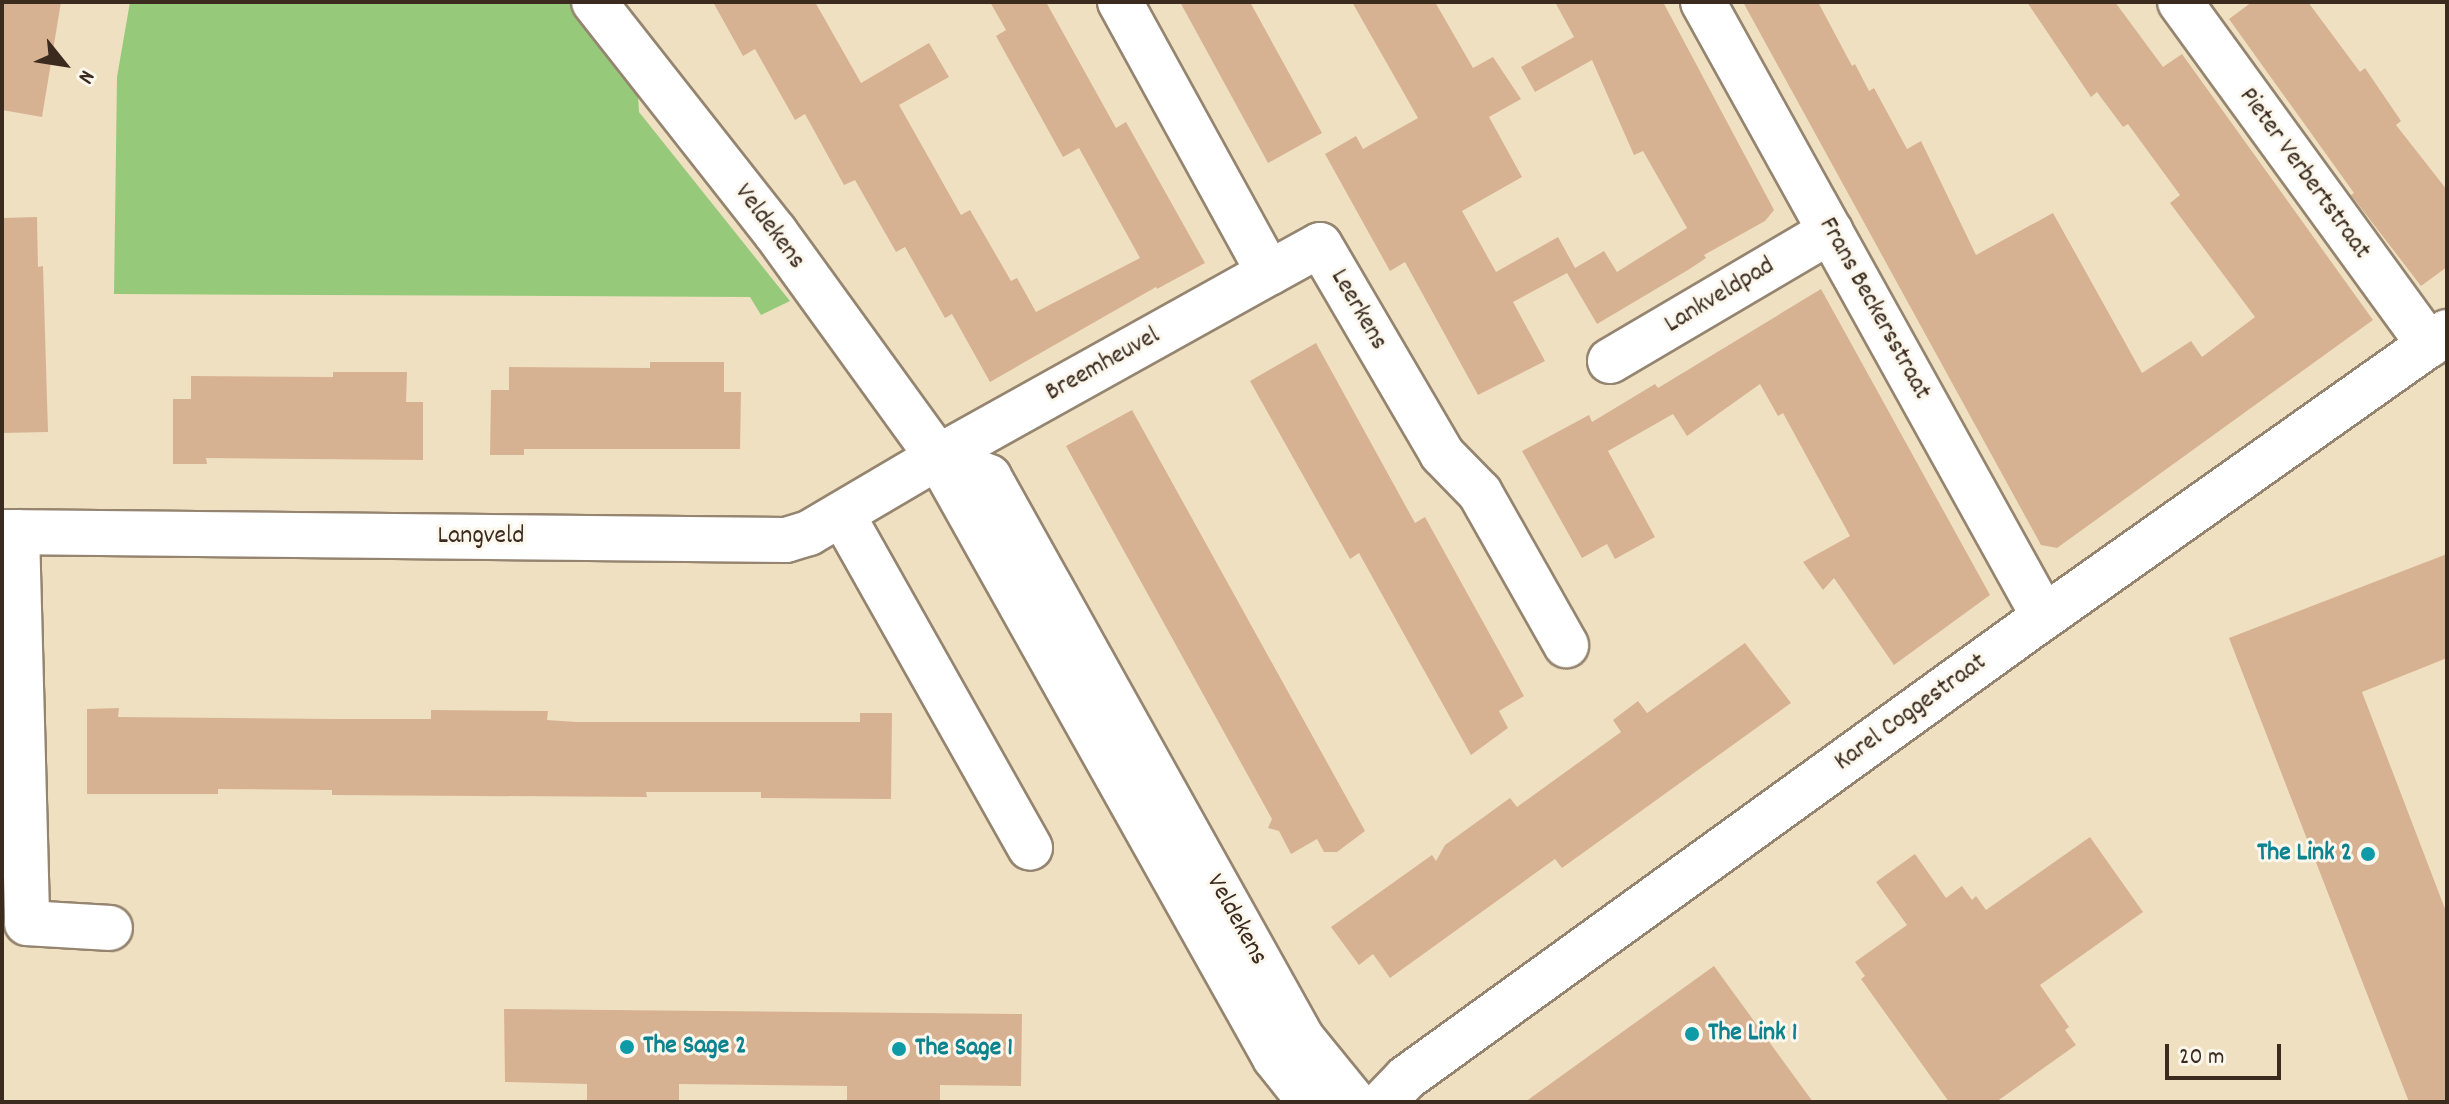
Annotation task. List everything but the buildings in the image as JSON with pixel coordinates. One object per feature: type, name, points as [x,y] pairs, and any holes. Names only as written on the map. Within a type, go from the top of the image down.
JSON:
[{"type":"street","name":"Veldekens","points":[[594,2],[775,232],[938,457],[989,477],[1275,1058],[1310,1102]]},
{"type":"street","points":[[1120,2],[1269,273]]},
{"type":"street","name":"Frans Beckersstraat","points":[[1703,2],[2044,617]]},
{"type":"street","name":"Pieter Verbertstraat","points":[[2180,2],[2438,339]]},
{"type":"street","name":"Lankveldpad","points":[[1610,361],[1831,231]]},
{"type":"street","name":"Leerkens","points":[[1269,273],[1320,245],[1442,454],[1480,493],[1566,645]]},
{"type":"street","name":"Breemheuvel","points":[[938,457],[1269,273]]},
{"type":"street","name":"Karel Coggestraat","points":[[1383,1102],[1419,1069],[2044,617],[2438,339]]},
{"type":"street","name":"Langveld","points":[[10,532],[786,540],[809,533],[938,457]]},
{"type":"street","points":[[842,514],[1030,848]]},
{"type":"street","points":[[10,532],[27,923],[110,928]]},
{"type":"street","name":"Veldekens","points":[[1115,738],[1302,1038],[1354,1102]]},
{"type":"green space","points":[[130,2],[575,2],[585,29],[638,95],[639,112],[790,301],[761,315],[750,297],[114,294],[117,77]]},
{"type":"place","name":"The Link 2","points":[[2368,854]]},
{"type":"place","name":"The Link 1","points":[[1692,1034]]},
{"type":"place","name":"The Sage 2","points":[[627,1047]]},
{"type":"place","name":"The Sage 1","points":[[899,1049]]}]
